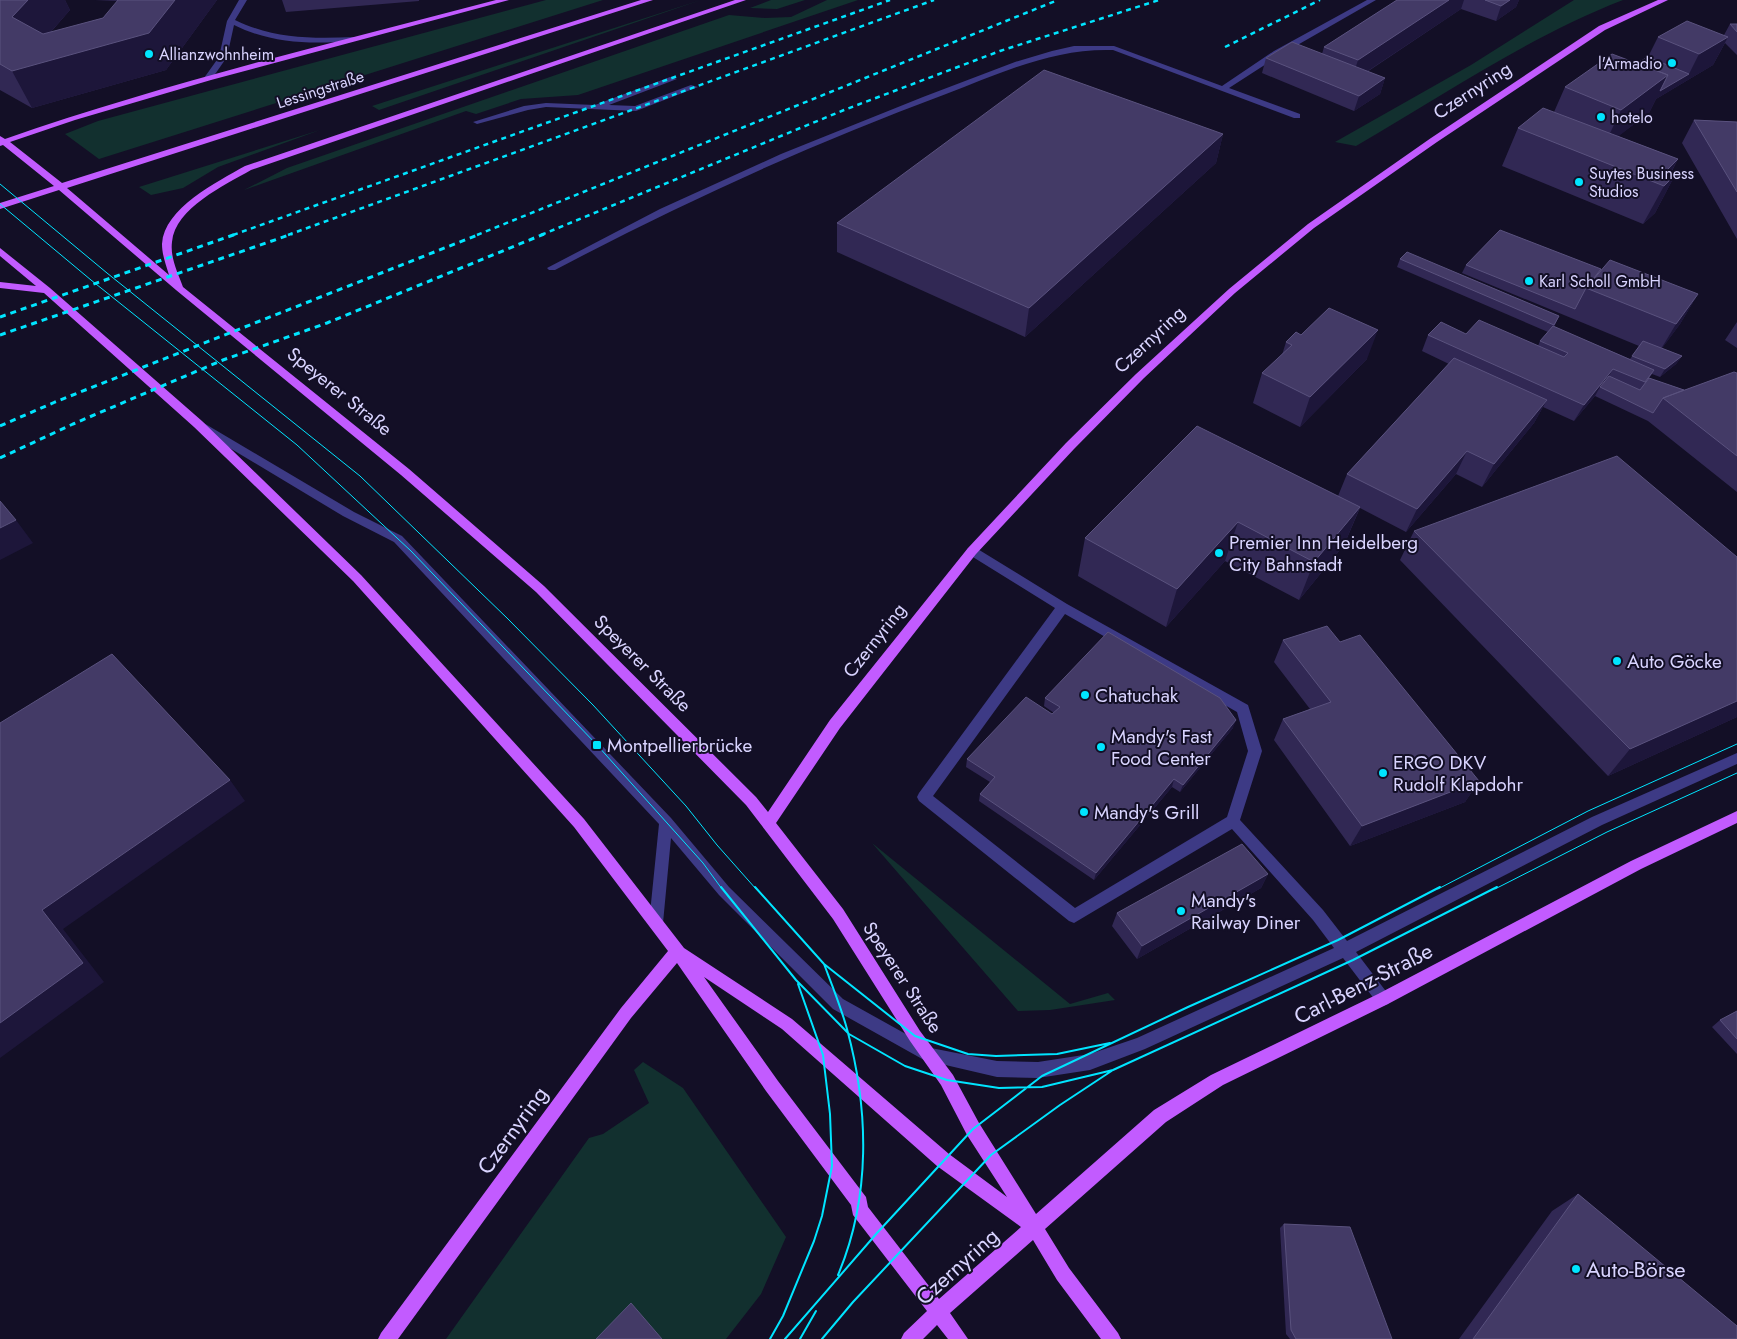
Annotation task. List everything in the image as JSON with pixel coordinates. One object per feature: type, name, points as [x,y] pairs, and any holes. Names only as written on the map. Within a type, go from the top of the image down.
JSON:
[{"type":"main road","points":[[1,141],[208,78],[505,0]]},
{"type":"main road","name":"Lessingstraße","points":[[0,206],[649,0]]},
{"type":"main road","points":[[179,288],[168,257],[168,234],[174,223],[188,208],[213,189],[248,168],[742,0]]},
{"type":"main road","name":"Czernyring","points":[[768,823],[800,773],[835,724],[972,551],[1070,446],[1140,376],[1232,291],[1312,226],[1434,140],[1602,28],[1664,0]]},
{"type":"main road","name":"Speyerer Straße","points":[[1,141],[30,160],[179,288],[405,472],[540,590],[750,801],[838,914],[929,1056],[947,1080],[973,1129],[1063,1274],[1112,1339]]},
{"type":"main road","points":[[0,251],[198,424],[357,578],[578,823],[677,951],[772,1086],[860,1203],[859,1209],[877,1234],[959,1339]]},
{"type":"main road","points":[[0,285],[48,291]]},
{"type":"main road","name":"Carl-Benz-Straße","points":[[1035,1227],[1160,1116],[1218,1080],[1384,999],[1636,865],[1737,817]]},
{"type":"main road","points":[[677,951],[787,1024],[943,1160],[1035,1227]]},
{"type":"main road","name":"Czernyring","points":[[387,1339],[620,1021],[677,951]]},
{"type":"main road","name":"Czernyring","points":[[910,1339],[939,1311],[1035,1227]]},
{"type":"street","points":[[208,78],[223,57],[232,21],[243,0]]},
{"type":"street","points":[[1224,88],[1277,53],[1372,0]]},
{"type":"street","points":[[232,21],[246,29],[276,38],[307,42],[355,39]]},
{"type":"street","points":[[552,268],[680,203],[814,143],[920,100],[1058,50],[1093,46],[1114,48],[1297,116]]},
{"type":"street","points":[[596,107],[673,78]]},
{"type":"street","points":[[476,122],[527,108],[546,105],[636,109],[694,87]]},
{"type":"street","points":[[198,424],[348,514],[398,539],[666,822],[724,891],[838,1004],[929,1056],[997,1069],[1038,1070],[1090,1062],[1140,1044],[1345,950],[1597,821],[1737,758]]},
{"type":"street","points":[[972,551],[1064,607],[1243,709],[1255,751],[1233,821],[1074,916],[924,797],[1064,607]]},
{"type":"street","points":[[1233,821],[1318,914],[1384,999]]},
{"type":"street","points":[[656,924],[666,822]]},
{"type":"green space","points":[[546,0],[603,0],[99,159],[65,134],[98,121]]},
{"type":"green space","points":[[701,0],[379,110],[372,106]]},
{"type":"green space","points":[[771,0],[805,0],[777,9],[750,8]]},
{"type":"green space","points":[[827,0],[858,0],[578,95],[521,99],[476,114],[466,111],[244,190],[287,168],[729,15],[765,18],[791,17]]},
{"type":"green space","points":[[1574,0],[1623,0],[1554,31],[1520,49],[1356,146],[1335,142],[1471,65]]},
{"type":"green space","points":[[320,130],[218,167],[183,188],[151,195],[139,187]]},
{"type":"green space","points":[[872,843],[1070,1004],[1108,993],[1115,1000],[1050,1010],[1018,1011]]},
{"type":"green space","points":[[643,1062],[683,1088],[786,1237],[761,1294],[726,1339],[446,1339],[589,1138],[603,1134],[649,1103],[634,1070]]},
{"type":"building","points":[[0,0],[28,0],[12,17],[43,34],[103,18],[118,0],[175,0],[149,33],[12,71],[0,64]]},
{"type":"building","points":[[1397,0],[1449,0],[1358,60],[1324,47]]},
{"type":"building","points":[[1485,0],[1510,0],[1501,6]]},
{"type":"building","points":[[1687,21],[1728,37],[1699,54],[1658,37]]},
{"type":"building","points":[[1730,24],[1737,24],[1737,32]]},
{"type":"building","points":[[1292,42],[1385,78],[1359,96],[1266,58]]},
{"type":"building","points":[[1612,54],[1668,75],[1621,110],[1565,87]]},
{"type":"building","points":[[1648,57],[1689,74],[1660,91],[1668,75],[1637,63]]},
{"type":"building","points":[[1044,70],[1223,134],[1029,308],[837,223]]},
{"type":"building","points":[[1543,108],[1678,159],[1666,171],[1675,175],[1664,186],[1518,128]]},
{"type":"building","points":[[1694,120],[1737,122],[1737,192]]},
{"type":"building","points":[[1500,230],[1601,269],[1586,288],[1575,309],[1466,265]]},
{"type":"building","points":[[1407,252],[1559,316],[1554,325],[1400,259]]},
{"type":"building","points":[[1610,260],[1698,294],[1676,324],[1586,288]]},
{"type":"building","points":[[1329,308],[1378,330],[1310,397],[1262,373],[1292,345],[1286,342],[1296,332],[1301,335]]},
{"type":"building","points":[[1479,320],[1564,357],[1568,353],[1540,341],[1553,326],[1654,370],[1645,382],[1613,369],[1584,405],[1428,335],[1441,322],[1466,334]]},
{"type":"building","points":[[1643,341],[1682,356],[1665,369],[1632,356]]},
{"type":"building","points":[[1454,358],[1547,400],[1494,464],[1467,451],[1417,509],[1347,474]]},
{"type":"building","points":[[1734,372],[1737,373],[1737,456],[1663,398]]},
{"type":"building","points":[[1609,376],[1640,390],[1649,378],[1684,390],[1663,398],[1653,413],[1600,387]]},
{"type":"building","points":[[1197,426],[1360,507],[1314,562],[1238,522],[1177,589],[1085,538]]},
{"type":"building","name":"Auto Göcke","points":[[1617,456],[1737,557],[1737,701],[1630,749],[1414,531]]},
{"type":"building","points":[[0,501],[16,520],[0,528]]},
{"type":"building","points":[[1327,626],[1340,642],[1360,635],[1479,781],[1362,826],[1283,719],[1331,702],[1283,640]]},
{"type":"building","name":"Mandy's Fast Food Center","points":[[1108,632],[1220,698],[1236,720],[1183,785],[1174,779],[1096,873],[980,794],[995,777],[967,759],[1026,697],[1052,714],[1060,707],[1045,698]]},
{"type":"building","points":[[112,654],[230,780],[42,910],[83,963],[0,1023],[0,723]]},
{"type":"building","name":"Mandy's Railway Diner","points":[[1242,844],[1268,874],[1142,946],[1117,913]]},
{"type":"building","points":[[1737,1011],[1737,1039],[1720,1020]]},
{"type":"building","points":[[1578,1194],[1737,1326],[1737,1339],[1473,1339]]},
{"type":"building","points":[[1284,1224],[1350,1227],[1392,1339],[1296,1339],[1291,1330]]},
{"type":"building","points":[[631,1303],[662,1339],[596,1339]]},
{"type":"tram line","points":[[0,184],[107,273],[360,476],[507,618],[593,705],[686,806],[756,889]]},
{"type":"tram line","points":[[0,204],[91,280],[297,445],[411,551],[597,745],[703,863],[722,889]]},
{"type":"tram line","points":[[1438,889],[1588,811],[1737,744]]},
{"type":"tram line","points":[[1495,889],[1607,832],[1737,773]]},
{"type":"tram line","points":[[721,887],[796,980],[848,1033]]},
{"type":"tram line","points":[[755,887],[824,964]]},
{"type":"tram line","points":[[1027,1087],[1042,1076],[1188,1007],[1338,940],[1440,887]]},
{"type":"tram line","points":[[1113,1070],[1353,960],[1497,887]]},
{"type":"tram line","points":[[824,964],[915,1036],[968,1054],[996,1056],[1057,1054],[1110,1043]]},
{"type":"tram line","points":[[824,964],[848,1033]]},
{"type":"tram line","points":[[770,1339],[783,1316],[814,1241],[822,1216],[832,1166],[830,1114],[823,1055],[798,984]]},
{"type":"tram line","points":[[838,1275],[849,1245],[856,1215],[863,1153],[860,1091],[848,1033]]},
{"type":"tram line","points":[[848,1033],[905,1066],[947,1080],[999,1088],[1027,1087]]},
{"type":"tram line","points":[[822,1339],[853,1302],[991,1155],[1060,1105],[1113,1070]]},
{"type":"tram line","points":[[1027,1087],[1042,1087],[1113,1070]]},
{"type":"tram line","points":[[785,1339],[877,1233],[973,1129],[1027,1087]]},
{"type":"tram line","points":[[800,1339],[816,1311]]},
{"type":"railway","points":[[233,235],[890,0]]},
{"type":"railway","points":[[288,235],[934,0]]},
{"type":"railway","points":[[477,235],[1058,0]]},
{"type":"railway","points":[[541,235],[844,110],[1000,51],[1159,0]]},
{"type":"railway","points":[[1225,47],[1320,0]]},
{"type":"railway","points":[[0,317],[236,234]]},
{"type":"railway","points":[[0,335],[292,234]]},
{"type":"railway","points":[[0,426],[55,402],[480,234]]},
{"type":"railway","points":[[0,458],[73,424],[223,360],[327,323],[544,234]]},
{"type":"place","name":"Allianzwohnheim","points":[[149,54]]},
{"type":"place","name":"l'Armadio","points":[[1672,63]]},
{"type":"place","name":"hotelo","points":[[1601,117]]},
{"type":"place","name":"Suytes Business Studios","points":[[1579,182]]},
{"type":"place","name":"Karl Scholl GmbH","points":[[1529,281]]},
{"type":"place","name":"Premier Inn Heidelberg City Bahnstadt","points":[[1219,553]]},
{"type":"place","name":"Auto Göcke","points":[[1617,661]]},
{"type":"place","name":"Chatuchak","points":[[1085,695]]},
{"type":"place","name":"Montpellierbrücke","points":[[597,745]]},
{"type":"place","name":"Mandy's Fast Food Center","points":[[1101,747]]},
{"type":"place","name":"ERGO DKV Rudolf Klapdohr","points":[[1383,773]]},
{"type":"place","name":"Mandy's Grill","points":[[1084,812]]},
{"type":"place","name":"Mandy's Railway Diner","points":[[1181,911]]},
{"type":"place","name":"Auto-Börse","points":[[1576,1269]]}]
